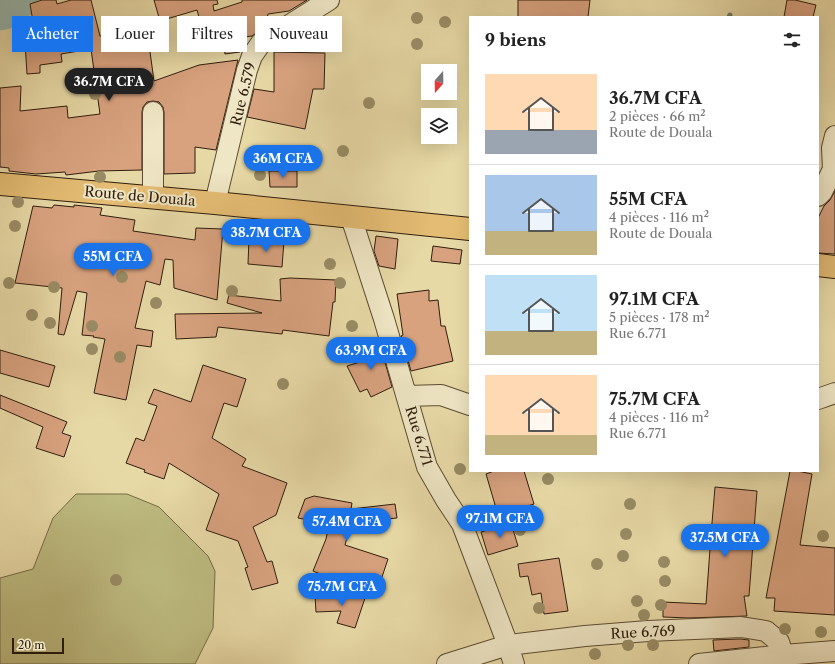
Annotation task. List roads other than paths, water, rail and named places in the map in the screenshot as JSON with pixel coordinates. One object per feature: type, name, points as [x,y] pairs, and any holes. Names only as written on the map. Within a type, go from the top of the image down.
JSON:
[{"type":"highway","name":"Route de Douala","points":[[0,184],[216,203],[469,229]]},
{"type":"highway","points":[[819,265],[835,267]]},
{"type":"street","name":"Rue 6.579","points":[[216,203],[247,70],[252,56],[261,43],[330,0]]},
{"type":"street","points":[[153,112],[153,197]]},
{"type":"street","points":[[819,195],[822,192],[833,169],[832,148],[835,136]]},
{"type":"street","name":"Rue 6.771","points":[[351,217],[384,319],[427,468],[462,524],[508,645]]},
{"type":"street","points":[[819,399],[835,393]]},
{"type":"street","points":[[407,396],[441,395],[469,405]]},
{"type":"street","name":"Rue 6.769","points":[[448,664],[508,645],[585,636],[648,631],[741,627],[766,631],[779,642],[784,660]]},
{"type":"street","points":[[508,645],[514,664]]},
{"type":"street","points":[[699,664],[784,660],[835,651]]},
{"type":"waterway","points":[[0,15],[8,13],[24,0]]}]
